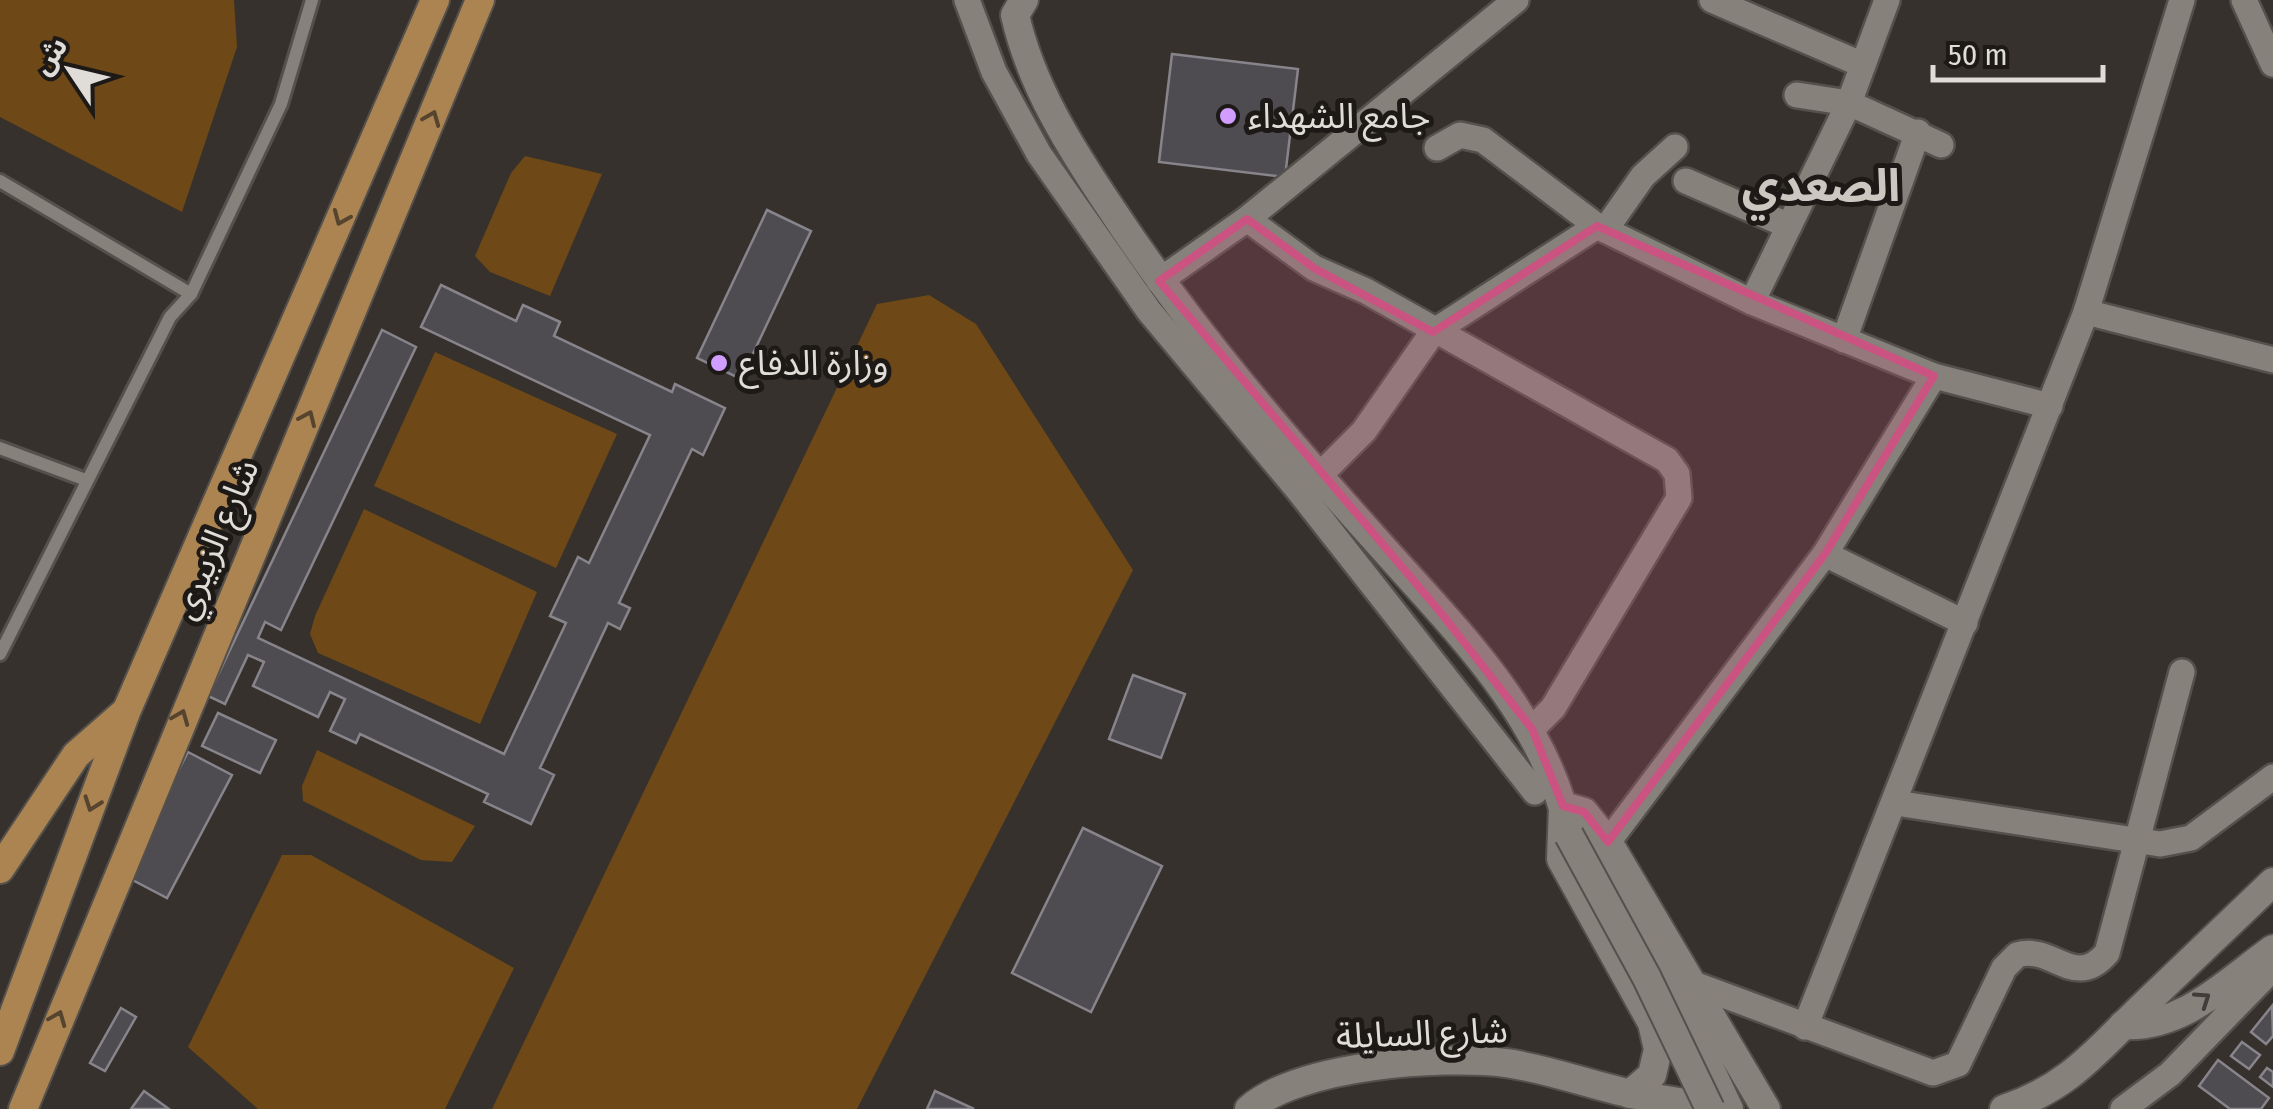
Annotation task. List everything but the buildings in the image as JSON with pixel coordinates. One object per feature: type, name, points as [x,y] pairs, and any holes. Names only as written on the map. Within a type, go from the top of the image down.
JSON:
[{"type":"main road","name":"شارع الزبيري","points":[[0,1051],[126,712],[435,0]]},
{"type":"main road","name":"شارع الزبيري","points":[[23,1109],[480,0]]},
{"type":"main road","points":[[1015,5],[1026,64],[1086,172],[1159,281],[1318,476],[1441,613],[1532,728],[1574,832],[1710,1109]]},
{"type":"main road","points":[[217,504],[229,498],[248,501],[253,510],[252,546]]},
{"type":"main road","points":[[0,869],[76,755],[126,712]]},
{"type":"main road","points":[[1563,806],[1584,812],[1608,842],[1766,1109]]},
{"type":"main road","points":[[1563,806],[1560,859],[1657,1036],[1652,1075],[1639,1101]]},
{"type":"main road","points":[[1574,832],[1663,970],[1726,1109]]},
{"type":"main road","points":[[2004,1109],[2062,1084],[2098,1054],[2124,1024],[2273,882]]},
{"type":"main road","points":[[2124,1024],[2151,1026],[2176,1016],[2273,949]]},
{"type":"main road","name":"شارع السايلة","points":[[1249,1109],[1279,1088],[1309,1077],[1450,1062],[1534,1068],[1639,1101],[1726,1109]]},
{"type":"street","points":[[967,0],[994,72],[1039,154],[1149,311],[1299,491],[1536,792]]},
{"type":"street","points":[[1159,281],[1247,219],[1516,0]]},
{"type":"street","points":[[1712,0],[1863,65]]},
{"type":"street","points":[[1752,302],[1849,103],[1887,0]]},
{"type":"street","points":[[1804,1028],[1896,803],[2086,312],[2182,0]]},
{"type":"street","points":[[2244,0],[2273,64]]},
{"type":"street","points":[[1797,96],[1849,103],[1941,145]]},
{"type":"street","points":[[1844,340],[1918,132]]},
{"type":"street","points":[[1437,148],[1460,135],[1483,140],[1601,228],[1752,302],[1934,376],[2050,406]]},
{"type":"street","points":[[1318,476],[1364,430],[1433,332],[1601,228],[1643,176],[1675,147]]},
{"type":"street","points":[[1686,182],[1789,226]]},
{"type":"street","points":[[1247,219],[1314,268],[1366,291],[1667,460],[1677,474],[1680,498],[1553,708],[1532,728]]},
{"type":"street","points":[[2086,312],[2273,360]]},
{"type":"street","points":[[1608,842],[1824,554],[1934,376]]},
{"type":"street","points":[[1824,554],[1965,624]]},
{"type":"street","points":[[1692,983],[1932,1073],[1951,1070],[1958,1064],[2004,968],[2016,954],[2035,953],[2080,970],[2107,953],[2182,672]]},
{"type":"street","points":[[1896,803],[2160,844],[2191,838],[2273,777]]},
{"type":"street","points":[[2122,1109],[2170,1074],[2273,968]]},
{"type":"lane","points":[[0,654],[170,316],[191,294],[281,104],[312,0]]},
{"type":"lane","points":[[0,181],[191,294]]},
{"type":"lane","points":[[0,448],[86,480]]},
{"type":"highlighted area","points":[[1247,219],[1314,268],[1433,332],[1597,226],[1934,376],[1825,554],[1608,842],[1584,812],[1563,806],[1532,729],[1441,613],[1159,281]]},
{"type":"shaded area","points":[[0,0],[234,0],[237,47],[182,212],[0,117]]},
{"type":"shaded area","points":[[525,156],[602,174],[550,296],[490,272],[475,256],[511,173]]},
{"type":"shaded area","points":[[929,295],[976,324],[1133,570],[857,1109],[492,1109],[877,304]]},
{"type":"shaded area","points":[[435,352],[617,434],[556,568],[374,486]]},
{"type":"shaded area","points":[[364,509],[537,592],[480,724],[318,653],[310,634],[315,616]]},
{"type":"shaded area","points":[[317,750],[475,826],[452,862],[421,860],[303,801],[302,786]]},
{"type":"shaded area","points":[[282,855],[311,855],[514,968],[445,1109],[258,1109],[188,1047]]},
{"type":"place","name":"جامع الشهداء","points":[[1228,116]]},
{"type":"place","name":"وزارة الدفاع","points":[[719,363]]},
{"type":"district","name":"الصعدي","points":[[1821,185]]}]
